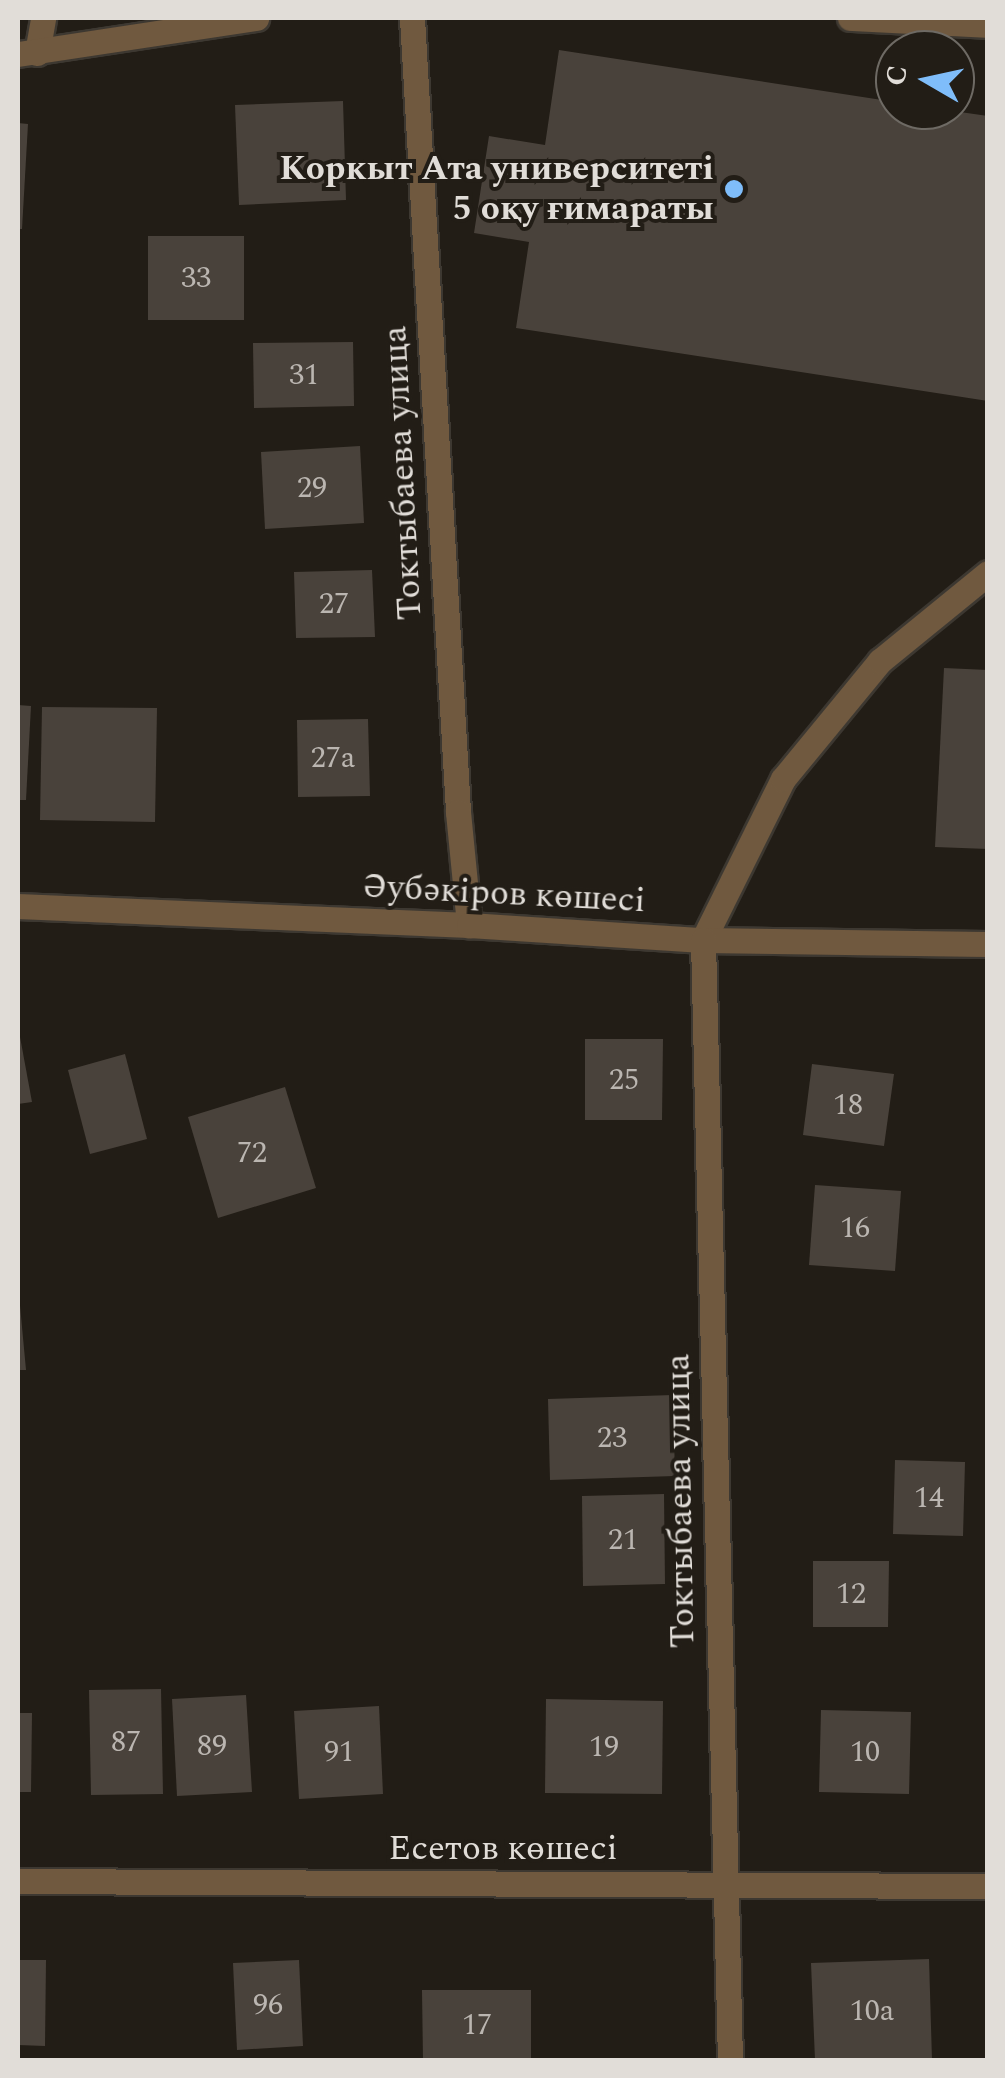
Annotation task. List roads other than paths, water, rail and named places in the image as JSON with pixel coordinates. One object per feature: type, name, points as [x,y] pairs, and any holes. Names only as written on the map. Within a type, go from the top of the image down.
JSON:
[{"type":"street","points":[[27,54],[43,18]]},
{"type":"street","points":[[27,54],[256,18]]},
{"type":"street","name":"Токтыбаева улица","points":[[412,18],[458,812],[469,925]]},
{"type":"street","points":[[850,18],[988,25]]},
{"type":"street","points":[[703,940],[783,780],[880,660],[988,573]]},
{"type":"street","name":"Әубәкіров көшесі","points":[[18,906],[469,925],[703,940],[988,944]]},
{"type":"street","name":"Токтыбаева улица","points":[[703,940],[730,2060]]},
{"type":"street","name":"Есетов көшесі","points":[[18,1881],[988,1886]]},
{"type":"place","name":"Коркыт Ата университеті 5 оқу ғимараты","points":[[734,189]]}]
